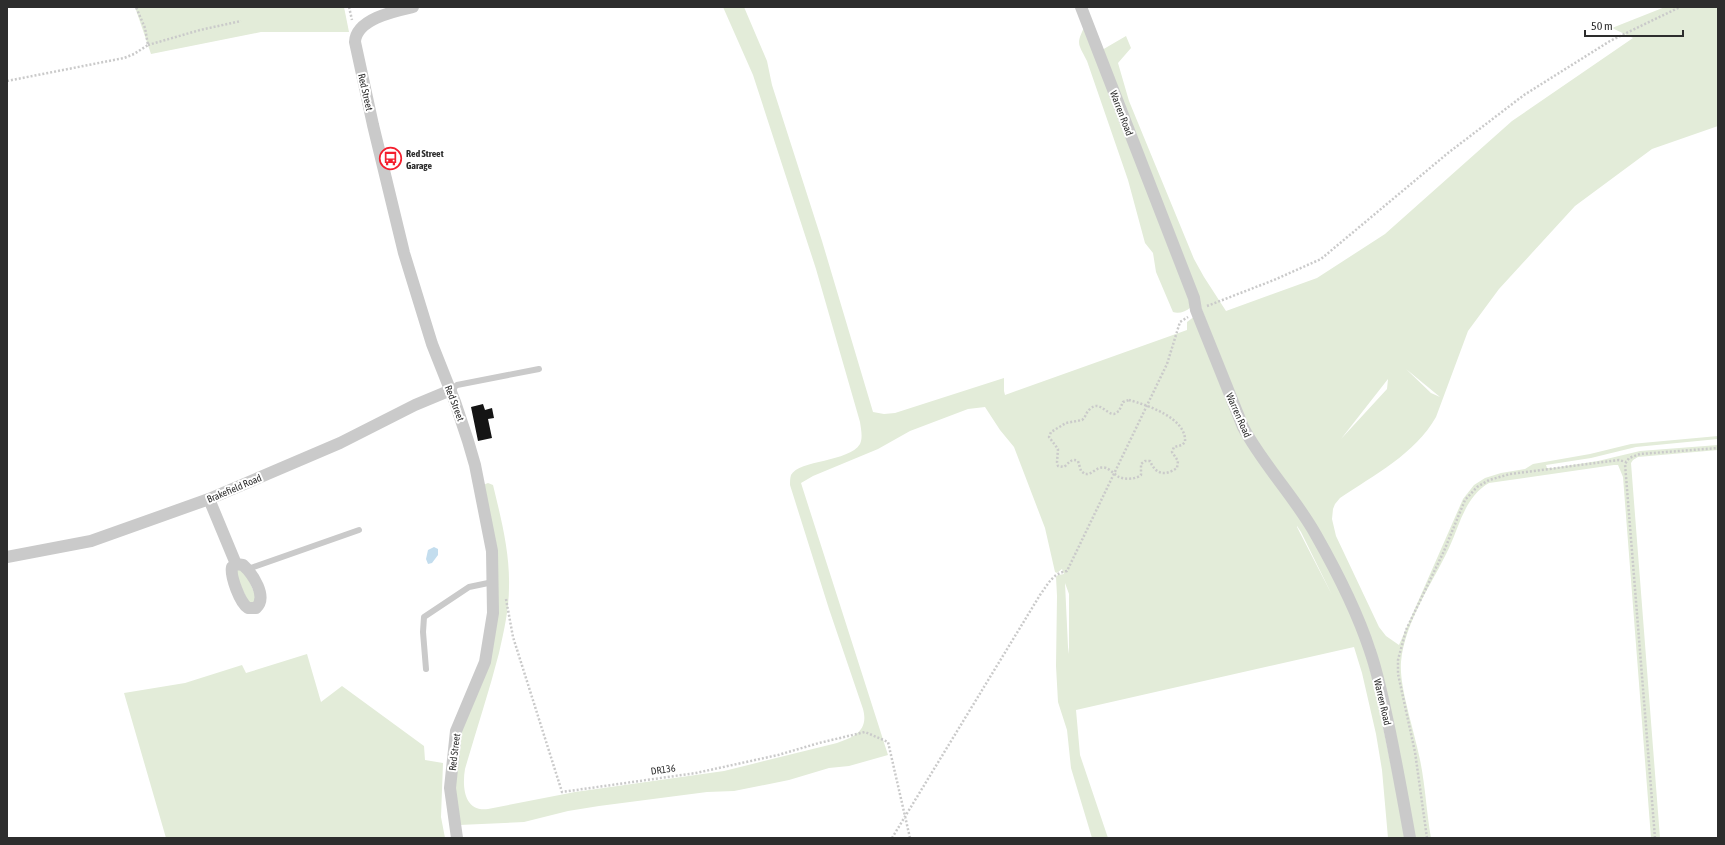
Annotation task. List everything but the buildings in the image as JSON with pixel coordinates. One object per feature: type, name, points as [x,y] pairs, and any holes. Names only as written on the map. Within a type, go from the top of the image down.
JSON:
[{"type":"street","name":"Red Street","points":[[413,7],[392,12],[372,20],[359,32],[355,42],[373,125],[404,253],[430,338],[465,429],[475,465],[490,538],[493,581],[493,613],[485,662],[456,731],[450,788],[457,838]]},
{"type":"street","name":"Warren Road","points":[[1081,7],[1194,298],[1196,310],[1243,427],[1253,444],[1316,534],[1364,633],[1374,665],[1391,735],[1410,838]]},
{"type":"street","name":"Brakefield Road","points":[[7,557],[91,541],[209,499],[340,443],[415,405],[450,390]]},
{"type":"street","points":[[209,499],[236,564]]},
{"type":"street","points":[[236,564],[241,564],[248,569],[261,598],[258,606],[252,609],[244,604],[233,579],[232,569],[236,564]]},
{"type":"lane","points":[[450,390],[457,385],[539,369]]},
{"type":"lane","points":[[248,569],[359,530]]},
{"type":"lane","points":[[426,669],[424,617],[469,587],[493,581]]},
{"type":"path","points":[[136,7],[145,28],[148,45]]},
{"type":"path","points":[[892,838],[1040,595],[1054,576],[1067,571],[1170,358],[1180,322],[1192,315],[1196,310],[1274,280],[1321,259],[1448,153],[1524,95],[1610,41],[1680,7]]},
{"type":"path","points":[[7,81],[124,58],[134,54],[148,45],[200,30],[240,21]]},
{"type":"path","points":[[1126,400],[1130,400],[1170,416],[1182,428],[1185,442],[1182,445],[1174,447],[1172,452],[1178,461],[1179,466],[1173,471],[1165,474],[1160,473],[1153,468],[1150,461],[1146,460],[1142,463],[1141,474],[1137,478],[1121,477],[1115,474],[1103,467],[1098,468],[1090,474],[1085,474],[1081,471],[1079,462],[1074,460],[1071,460],[1065,467],[1060,467],[1057,462],[1057,447],[1049,437],[1049,433],[1066,422],[1082,420],[1090,409],[1096,406],[1104,408],[1112,414],[1118,411],[1122,402],[1126,400]]},
{"type":"path","points":[[1427,838],[1415,752],[1400,691],[1397,668],[1406,630],[1444,551],[1465,500],[1476,487],[1489,480],[1505,475],[1619,460],[1626,462],[1640,454],[1718,448]]},
{"type":"path","points":[[1626,462],[1655,838]]},
{"type":"path","name":"DR136","points":[[493,581],[505,593],[513,637],[562,792],[696,773],[778,755],[865,732],[888,742],[910,838]]},
{"type":"green space","points":[[135,7],[344,7],[349,32],[261,32],[151,54]]},
{"type":"green space","points":[[723,7],[744,7],[767,61],[772,85],[822,241],[873,412],[884,414],[895,413],[1004,378],[1005,395],[1187,330],[1187,322],[1195,316],[1243,431],[1307,525],[1331,568],[1368,654],[1406,838],[1388,838],[1382,770],[1376,734],[1362,673],[1354,647],[1076,710],[1080,755],[1108,838],[1092,838],[1071,768],[1067,730],[1058,702],[1056,666],[1056,577],[1064,574],[1062,569],[1057,573],[1055,572],[1045,528],[1014,447],[1000,430],[985,407],[968,409],[910,431],[878,449],[813,476],[801,483],[888,755],[849,766],[829,768],[789,780],[734,791],[707,792],[599,806],[568,811],[524,822],[459,825],[450,774],[498,598],[496,543],[483,485],[488,483],[493,485],[504,536],[508,561],[509,595],[506,620],[499,653],[465,769],[464,783],[466,797],[474,807],[488,809],[575,792],[724,771],[837,743],[859,732],[864,723],[863,709],[829,609],[790,485],[791,475],[796,470],[813,463],[835,458],[854,450],[861,442],[862,433],[816,269],[753,75]],"holes":[[[1297,527],[1301,532],[1332,595]],[[1065,583],[1069,594],[1069,654],[1068,647]]]},
{"type":"green space","points":[[1665,7],[1718,7],[1718,126],[1652,149],[1575,206],[1499,289],[1468,331],[1436,417],[1427,430],[1417,442],[1393,463],[1340,498],[1333,509],[1332,519],[1336,536],[1379,627],[1386,636],[1399,645],[1463,499],[1474,485],[1485,478],[1501,473],[1525,469],[1533,464],[1590,454],[1631,444],[1718,436],[1718,439],[1636,447],[1591,458],[1546,465],[1547,468],[1553,468],[1598,461],[1640,451],[1718,445],[1718,450],[1638,457],[1631,463],[1660,838],[1651,838],[1623,477],[1618,465],[1614,465],[1489,483],[1474,496],[1464,512],[1449,548],[1413,617],[1401,662],[1404,694],[1422,772],[1431,838],[1413,838],[1350,592],[1251,437],[1102,50],[1126,36],[1131,48],[1118,63],[1129,101],[1194,259],[1226,311],[1317,278],[1385,234],[1512,121],[1633,38],[1612,28]],"holes":[[[1406,369],[1440,397],[1431,393]],[[1388,379],[1387,389],[1341,439]]]},
{"type":"green space","points":[[1085,26],[1179,269],[1191,307],[1182,312],[1173,312],[1156,272],[1153,253],[1145,243],[1128,180],[1087,61],[1079,44],[1080,37]]},
{"type":"green space","points":[[237,569],[245,571],[256,597],[256,601],[249,604],[236,575]]},
{"type":"green space","points":[[307,654],[321,702],[342,686],[424,746],[425,760],[443,763],[441,817],[445,838],[166,838],[124,693],[185,683],[242,665],[246,673]]},
{"type":"water","points":[[434,547],[438,549],[438,555],[432,563],[428,564],[426,559],[428,550]]},
{"type":"place","name":"Red Street Garage","points":[[391,159]]}]
